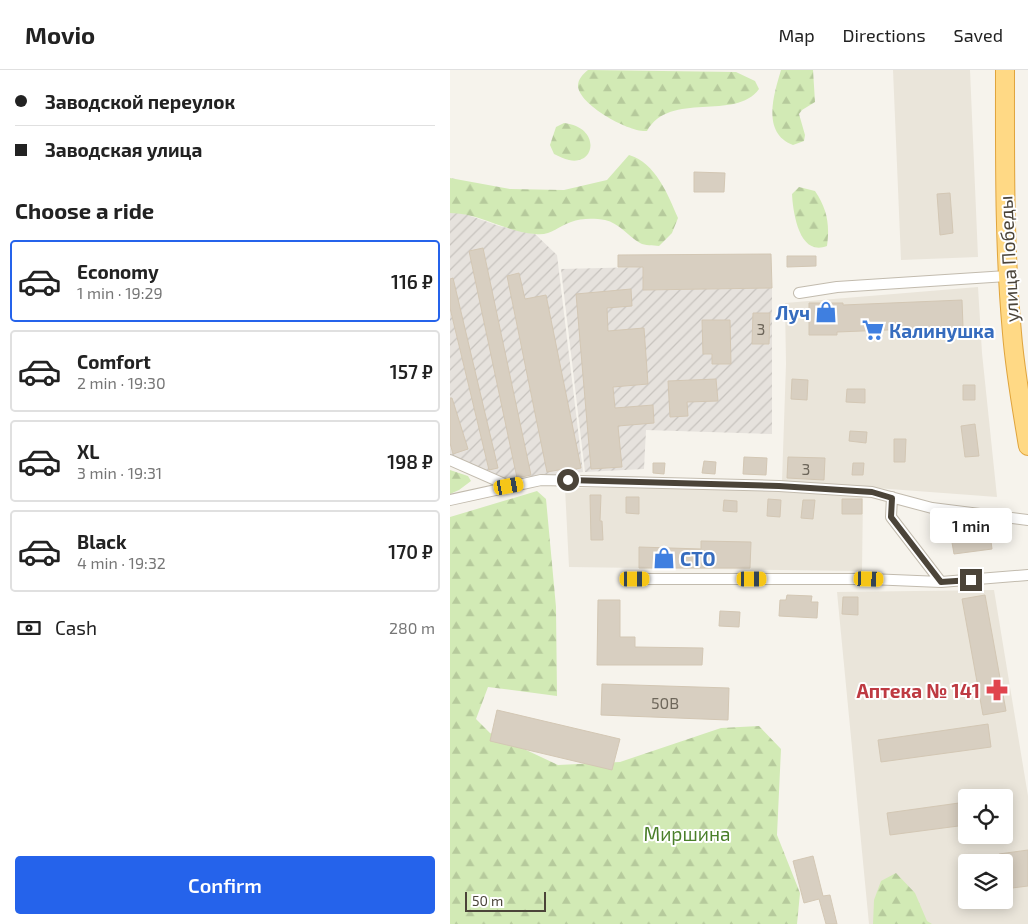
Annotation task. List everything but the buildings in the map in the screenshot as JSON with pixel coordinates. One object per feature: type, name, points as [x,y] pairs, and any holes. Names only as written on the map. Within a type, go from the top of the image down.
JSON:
[{"type":"highway","name":"улица Победы","points":[[1005,70],[1004,169],[1007,276],[1012,336],[1028,446]]},
{"type":"street","points":[[800,294],[837,288],[1007,276]]},
{"type":"street","points":[[450,460],[509,486]]},
{"type":"street","points":[[450,500],[540,480],[588,480],[872,492],[932,508],[1028,520]]},
{"type":"street","points":[[892,498],[891,517],[941,582]]},
{"type":"street","points":[[635,579],[869,579],[941,582],[1028,575]]},
{"type":"shaded area","points":[[893,70],[970,70],[978,257],[901,260]]},
{"type":"shaded area","points":[[450,213],[462,213],[499,226],[535,234],[557,255],[583,472],[513,481],[450,458]]},
{"type":"shaded area","points":[[643,267],[643,290],[772,288],[772,434],[646,430],[644,469],[585,472],[561,269]]},
{"type":"shaded area","points":[[978,287],[982,353],[997,497],[782,481],[786,364],[785,303]]},
{"type":"shaded area","points":[[694,486],[863,497],[862,571],[569,567],[565,488]]},
{"type":"shaded area","points":[[994,590],[1028,796],[1028,924],[869,924],[837,592]]},
{"type":"green space","points":[[588,70],[736,72],[755,81],[759,89],[748,99],[735,104],[686,108],[671,112],[657,119],[647,131],[618,123],[587,101],[581,93],[578,83]]},
{"type":"green space","points":[[781,70],[813,70],[815,102],[799,114],[805,135],[804,141],[793,145],[783,139],[777,132],[773,122],[773,101]]},
{"type":"green space","points":[[564,123],[576,126],[584,131],[589,138],[589,152],[585,157],[578,160],[569,160],[554,154],[550,145],[556,127]]},
{"type":"green space","points":[[629,155],[647,165],[654,172],[678,218],[672,233],[659,246],[640,243],[619,227],[605,220],[579,220],[541,234],[524,233],[471,216],[450,213],[450,178],[510,189],[564,190],[607,180]]},
{"type":"green space","points":[[799,187],[815,191],[822,204],[828,224],[827,246],[817,248],[810,245],[799,231],[792,194]]},
{"type":"green space","points":[[450,470],[468,476],[471,481],[450,494]]},
{"type":"green space","name":"Миршина","points":[[537,491],[546,499],[556,607],[557,696],[488,687],[476,719],[490,733],[558,765],[620,762],[721,728],[759,726],[781,749],[777,835],[800,893],[797,924],[450,924],[450,517]]},
{"type":"green space","points":[[896,873],[915,893],[927,921],[932,924],[873,924],[874,900],[881,881]]},
{"type":"place","name":"Луч","points":[[826,312]]},
{"type":"place","name":"Калинушка","points":[[873,330]]},
{"type":"place","name":"СТО","points":[[664,558]]},
{"type":"place","name":"Аптека № 141","points":[[997,690]]},
{"type":"route","points":[[568,480],[779,486],[872,492],[892,498],[891,517],[941,582],[971,580]]}]
